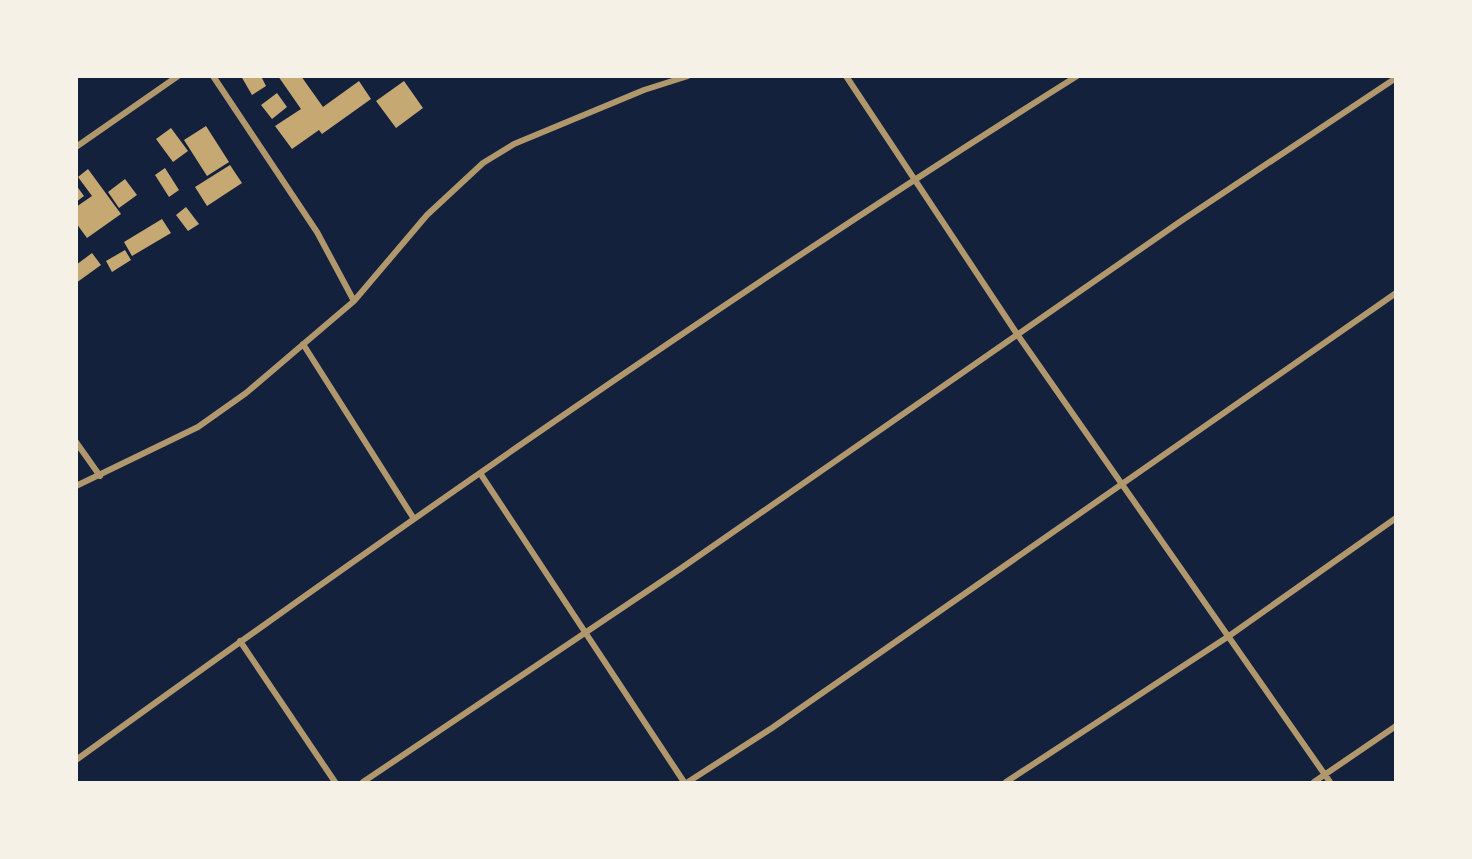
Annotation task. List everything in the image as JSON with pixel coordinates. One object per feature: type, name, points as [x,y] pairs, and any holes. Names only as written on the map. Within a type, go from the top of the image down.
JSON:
[{"type":"street","points":[[76,147],[178,76]]},
{"type":"street","points":[[213,76],[317,231],[354,301]]},
{"type":"street","points":[[76,486],[198,427],[246,393],[354,301],[427,215],[483,163],[514,144],[644,90],[688,76]]},
{"type":"street","points":[[846,76],[1017,334],[1330,783]]},
{"type":"street","points":[[76,760],[240,641],[480,473],[914,179],[1077,76]]},
{"type":"street","points":[[363,783],[585,630],[680,569],[1017,334],[1395,78]]},
{"type":"street","points":[[480,473],[686,783],[772,728],[1395,293]]},
{"type":"street","points":[[303,344],[414,519]]},
{"type":"street","points":[[76,442],[100,476]]},
{"type":"street","points":[[1006,783],[1229,636],[1395,518]]},
{"type":"street","points":[[240,641],[335,783]]},
{"type":"street","points":[[1314,783],[1395,726]]},
{"type":"building","points":[[241,76],[261,76],[266,86],[252,95]]},
{"type":"building","points":[[278,76],[301,76],[323,107],[359,81],[371,99],[322,134],[319,130],[292,149],[275,126],[301,109]]},
{"type":"building","points":[[404,81],[423,108],[396,128],[376,101]]},
{"type":"building","points":[[277,93],[287,107],[272,119],[261,105]]},
{"type":"building","points":[[206,126],[229,162],[207,176],[184,140]]},
{"type":"building","points":[[171,128],[188,151],[173,162],[156,139]]},
{"type":"building","points":[[230,165],[242,183],[207,206],[195,187]]},
{"type":"building","points":[[165,168],[179,190],[169,197],[155,175]]},
{"type":"building","points":[[88,169],[121,214],[87,238],[76,223],[76,207],[92,196],[78,177]]},
{"type":"building","points":[[125,179],[137,195],[119,208],[108,192]]},
{"type":"building","points":[[76,185],[84,196],[76,202]]},
{"type":"building","points":[[186,207],[199,224],[188,231],[176,215]]},
{"type":"building","points":[[162,219],[171,233],[132,256],[124,242]]},
{"type":"building","points":[[125,250],[131,260],[112,272],[106,261]]},
{"type":"building","points":[[92,253],[101,265],[76,283],[76,265]]}]
